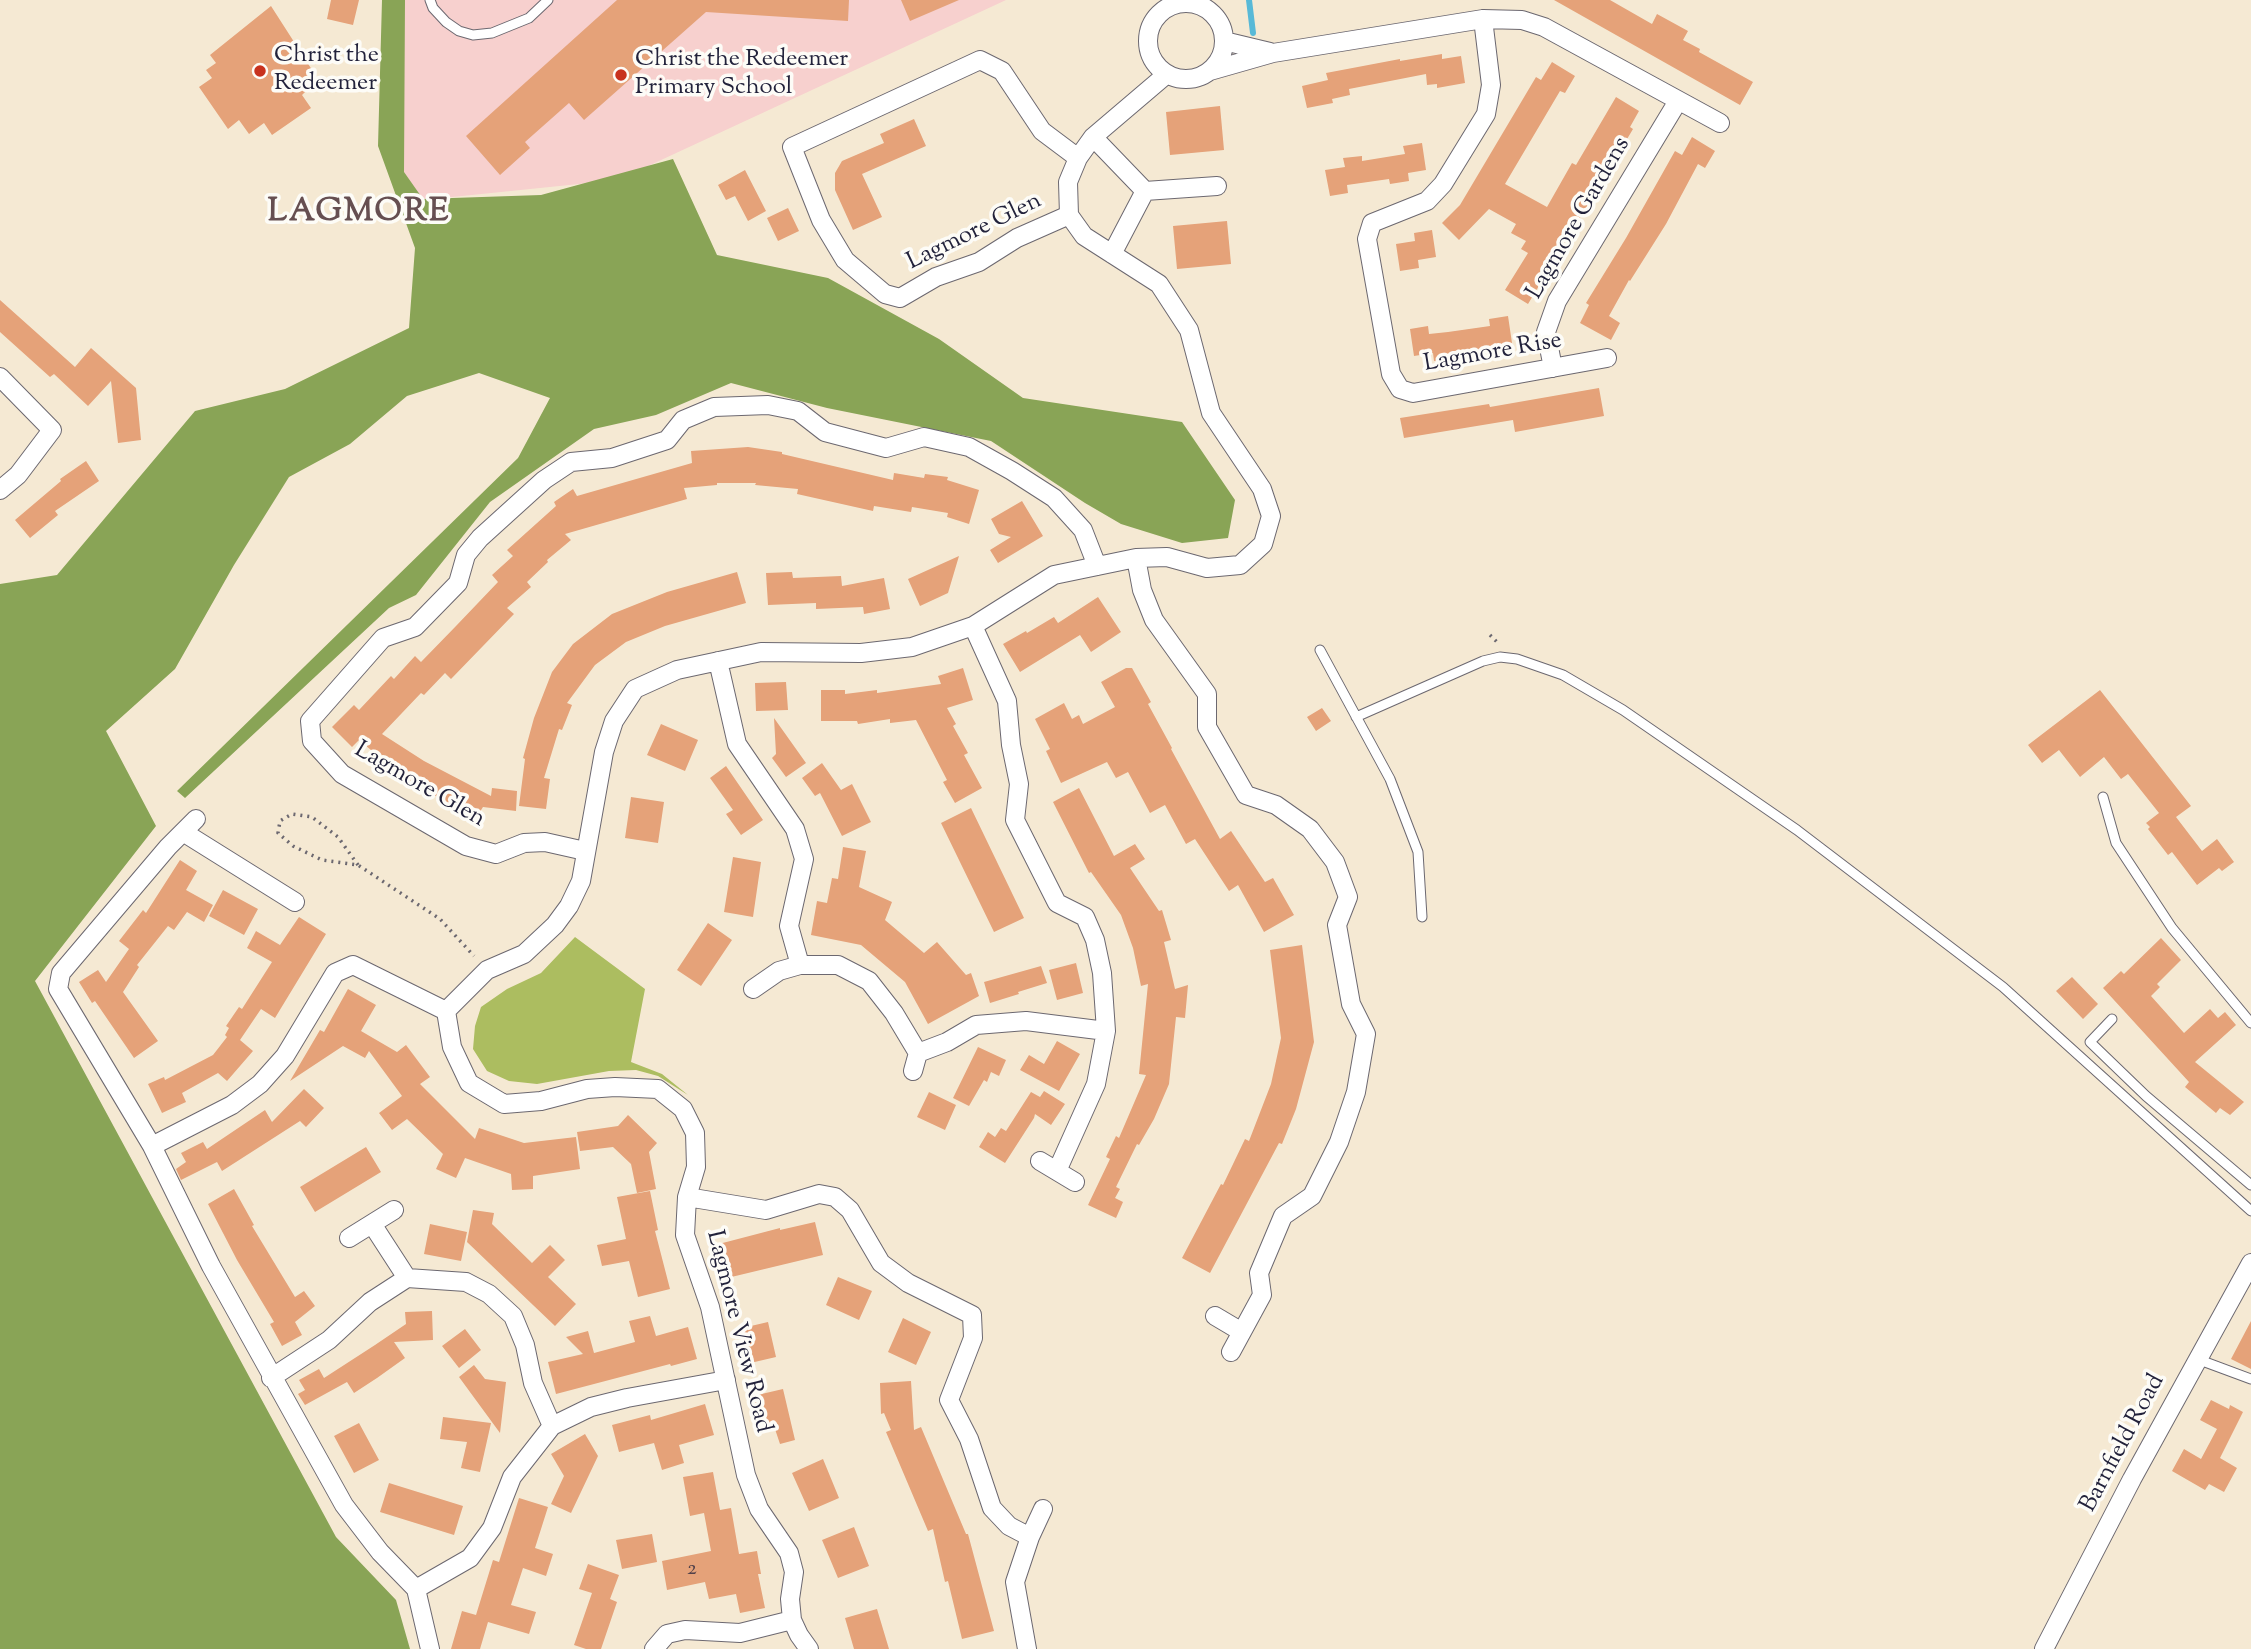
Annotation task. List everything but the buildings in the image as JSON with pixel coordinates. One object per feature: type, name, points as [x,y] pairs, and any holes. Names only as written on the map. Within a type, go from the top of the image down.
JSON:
[{"type":"street","points":[[1210,71],[1217,62],[1224,41],[1223,31],[1211,13],[1192,2],[1167,9],[1157,17],[1150,28],[1150,54],[1167,74],[1188,79],[1273,53],[1483,19],[1522,20],[1544,27],[1720,123]]},
{"type":"street","name":"Lagmore Rise","points":[[1483,19],[1491,85],[1486,114],[1443,184],[1427,201],[1372,223],[1367,239],[1391,374],[1400,389],[1413,393],[1607,358]]},
{"type":"street","points":[[1224,41],[1273,53]]},
{"type":"street","name":"Lagmore Glen","points":[[1069,215],[1017,238],[979,262],[936,277],[900,298],[885,294],[845,260],[821,220],[792,147],[980,60],[1002,71],[1042,131],[1078,158]]},
{"type":"street","points":[[152,1146],[232,1105],[260,1084],[285,1056],[335,973],[353,965],[446,1011],[487,970],[524,954],[555,925],[569,906],[581,881],[604,752],[614,721],[635,689],[677,670],[761,652],[861,653],[912,648],[973,626],[1054,575],[1136,558],[1167,557],[1207,568],[1240,565],[1264,544],[1271,516],[1262,489],[1211,413],[1189,330],[1159,284],[1084,236],[1069,215],[1068,182],[1078,158],[1093,137],[1167,74]]},
{"type":"street","name":"Lagmore Gardens","points":[[1553,368],[1546,332],[1557,301],[1678,101]]},
{"type":"street","points":[[1093,137],[1145,191]]},
{"type":"street","points":[[1145,191],[1217,186]]},
{"type":"street","points":[[1112,254],[1145,191]]},
{"type":"street","points":[[0,377],[52,430],[18,475],[0,490]]},
{"type":"street","name":"Lagmore Glen","points":[[585,851],[545,842],[524,843],[496,854],[466,846],[342,774],[312,741],[310,721],[383,638],[415,627],[458,583],[466,555],[480,538],[544,480],[571,461],[612,458],[667,440],[683,420],[714,407],[768,405],[798,411],[825,432],[886,448],[924,438],[969,447],[1054,498],[1083,530],[1097,566]]},
{"type":"street","points":[[1136,558],[1142,590],[1154,620],[1208,694],[1207,727],[1246,795],[1276,805],[1310,829],[1335,862],[1348,897],[1337,925],[1352,1004],[1366,1034],[1356,1092],[1339,1142],[1312,1196],[1283,1216],[1259,1272],[1262,1295],[1231,1352]]},
{"type":"street","points":[[973,626],[1007,701],[1011,745],[1019,784],[1015,820],[1057,903],[1085,917],[1095,940],[1102,973],[1106,1031],[1096,1084],[1057,1171]]},
{"type":"street","points":[[718,661],[737,744],[795,829],[804,859],[789,926],[800,965]]},
{"type":"street","points":[[295,902],[190,825],[61,973],[58,989],[152,1146],[271,1378],[344,1505],[380,1552],[416,1589],[430,1649]]},
{"type":"street","points":[[753,989],[779,971],[800,965],[838,965],[869,981],[894,1013],[918,1053],[913,1071]]},
{"type":"street","name":"Lagmore View Road","points":[[446,1011],[452,1047],[469,1083],[504,1104],[541,1101],[587,1089],[657,1088],[683,1109],[695,1133],[696,1167],[687,1196],[685,1235],[709,1307],[750,1486],[759,1509],[789,1553],[793,1572],[790,1599],[792,1620],[809,1649]]},
{"type":"street","points":[[918,1053],[947,1042],[976,1025],[1026,1021],[1106,1031]]},
{"type":"street","points":[[1040,1161],[1075,1182]]},
{"type":"street","points":[[687,1196],[766,1210],[819,1194],[835,1198],[850,1210],[881,1263],[908,1283],[972,1315],[973,1338],[949,1400],[969,1439],[992,1508],[1009,1526],[1030,1536]]},
{"type":"street","points":[[349,1238],[394,1210]]},
{"type":"street","points":[[372,1224],[407,1278]]},
{"type":"street","name":"Barnfield Road","points":[[2043,1649],[2251,1263]]},
{"type":"street","points":[[271,1378],[329,1340],[370,1302],[407,1278],[466,1282],[489,1294],[513,1316],[525,1345],[533,1383],[552,1426]]},
{"type":"street","points":[[1215,1316],[1242,1332]]},
{"type":"street","points":[[416,1589],[470,1558],[492,1528],[512,1477],[552,1426],[591,1407],[726,1380]]},
{"type":"street","points":[[1027,1649],[1015,1582],[1030,1536],[1043,1509]]},
{"type":"street","points":[[654,1649],[667,1634],[685,1630],[740,1633],[792,1620]]},
{"type":"lane","points":[[430,0],[432,8],[446,22],[459,31],[473,35],[492,33],[529,18],[548,0]]},
{"type":"lane","points":[[1320,650],[1390,779],[1418,852],[1422,917]]},
{"type":"lane","points":[[1356,717],[1483,661],[1500,657],[1517,659],[1563,675],[1623,710],[1797,830],[2003,987],[2251,1211]]},
{"type":"lane","points":[[2103,797],[2116,843],[2172,928],[2251,1023]]},
{"type":"lane","points":[[2112,1019],[2090,1042],[2146,1096],[2251,1185]]},
{"type":"lane","points":[[2197,1359],[2251,1380]]},
{"type":"path","points":[[358,865],[322,860],[292,846],[278,833],[280,821],[292,814],[312,817],[338,837],[358,865],[440,919],[487,970]]},
{"type":"shaded area","name":"Christ the Redeemer Primary School","points":[[398,0],[1006,0],[618,180],[423,200],[397,163]]},
{"type":"green space","points":[[382,0],[405,0],[404,172],[423,199],[541,195],[673,159],[717,255],[828,278],[939,339],[1023,398],[1182,422],[1235,500],[1228,538],[1182,543],[1121,524],[991,441],[827,408],[731,383],[656,415],[594,429],[490,502],[416,595],[389,608],[185,798],[177,791],[518,458],[550,398],[479,373],[407,396],[350,444],[289,477],[234,565],[175,669],[106,731],[156,826],[35,981],[336,1537],[396,1600],[410,1649],[0,1649],[0,584],[57,575],[195,411],[285,389],[409,328],[415,248],[378,146]]},
{"type":"green space","points":[[575,937],[645,989],[631,1062],[662,1074],[688,1095],[658,1076],[636,1070],[609,1071],[537,1084],[509,1081],[487,1071],[473,1049],[475,1026],[481,1007],[507,989],[541,973]]},
{"type":"waterway","points":[[1249,0],[1253,33]]},
{"type":"place","name":"Christ the Redeemer","points":[[260,71]]},
{"type":"place","name":"Christ the Redeemer Primary School","points":[[621,75]]},
{"type":"district","name":"LAGMORE","points":[[359,215]]}]
